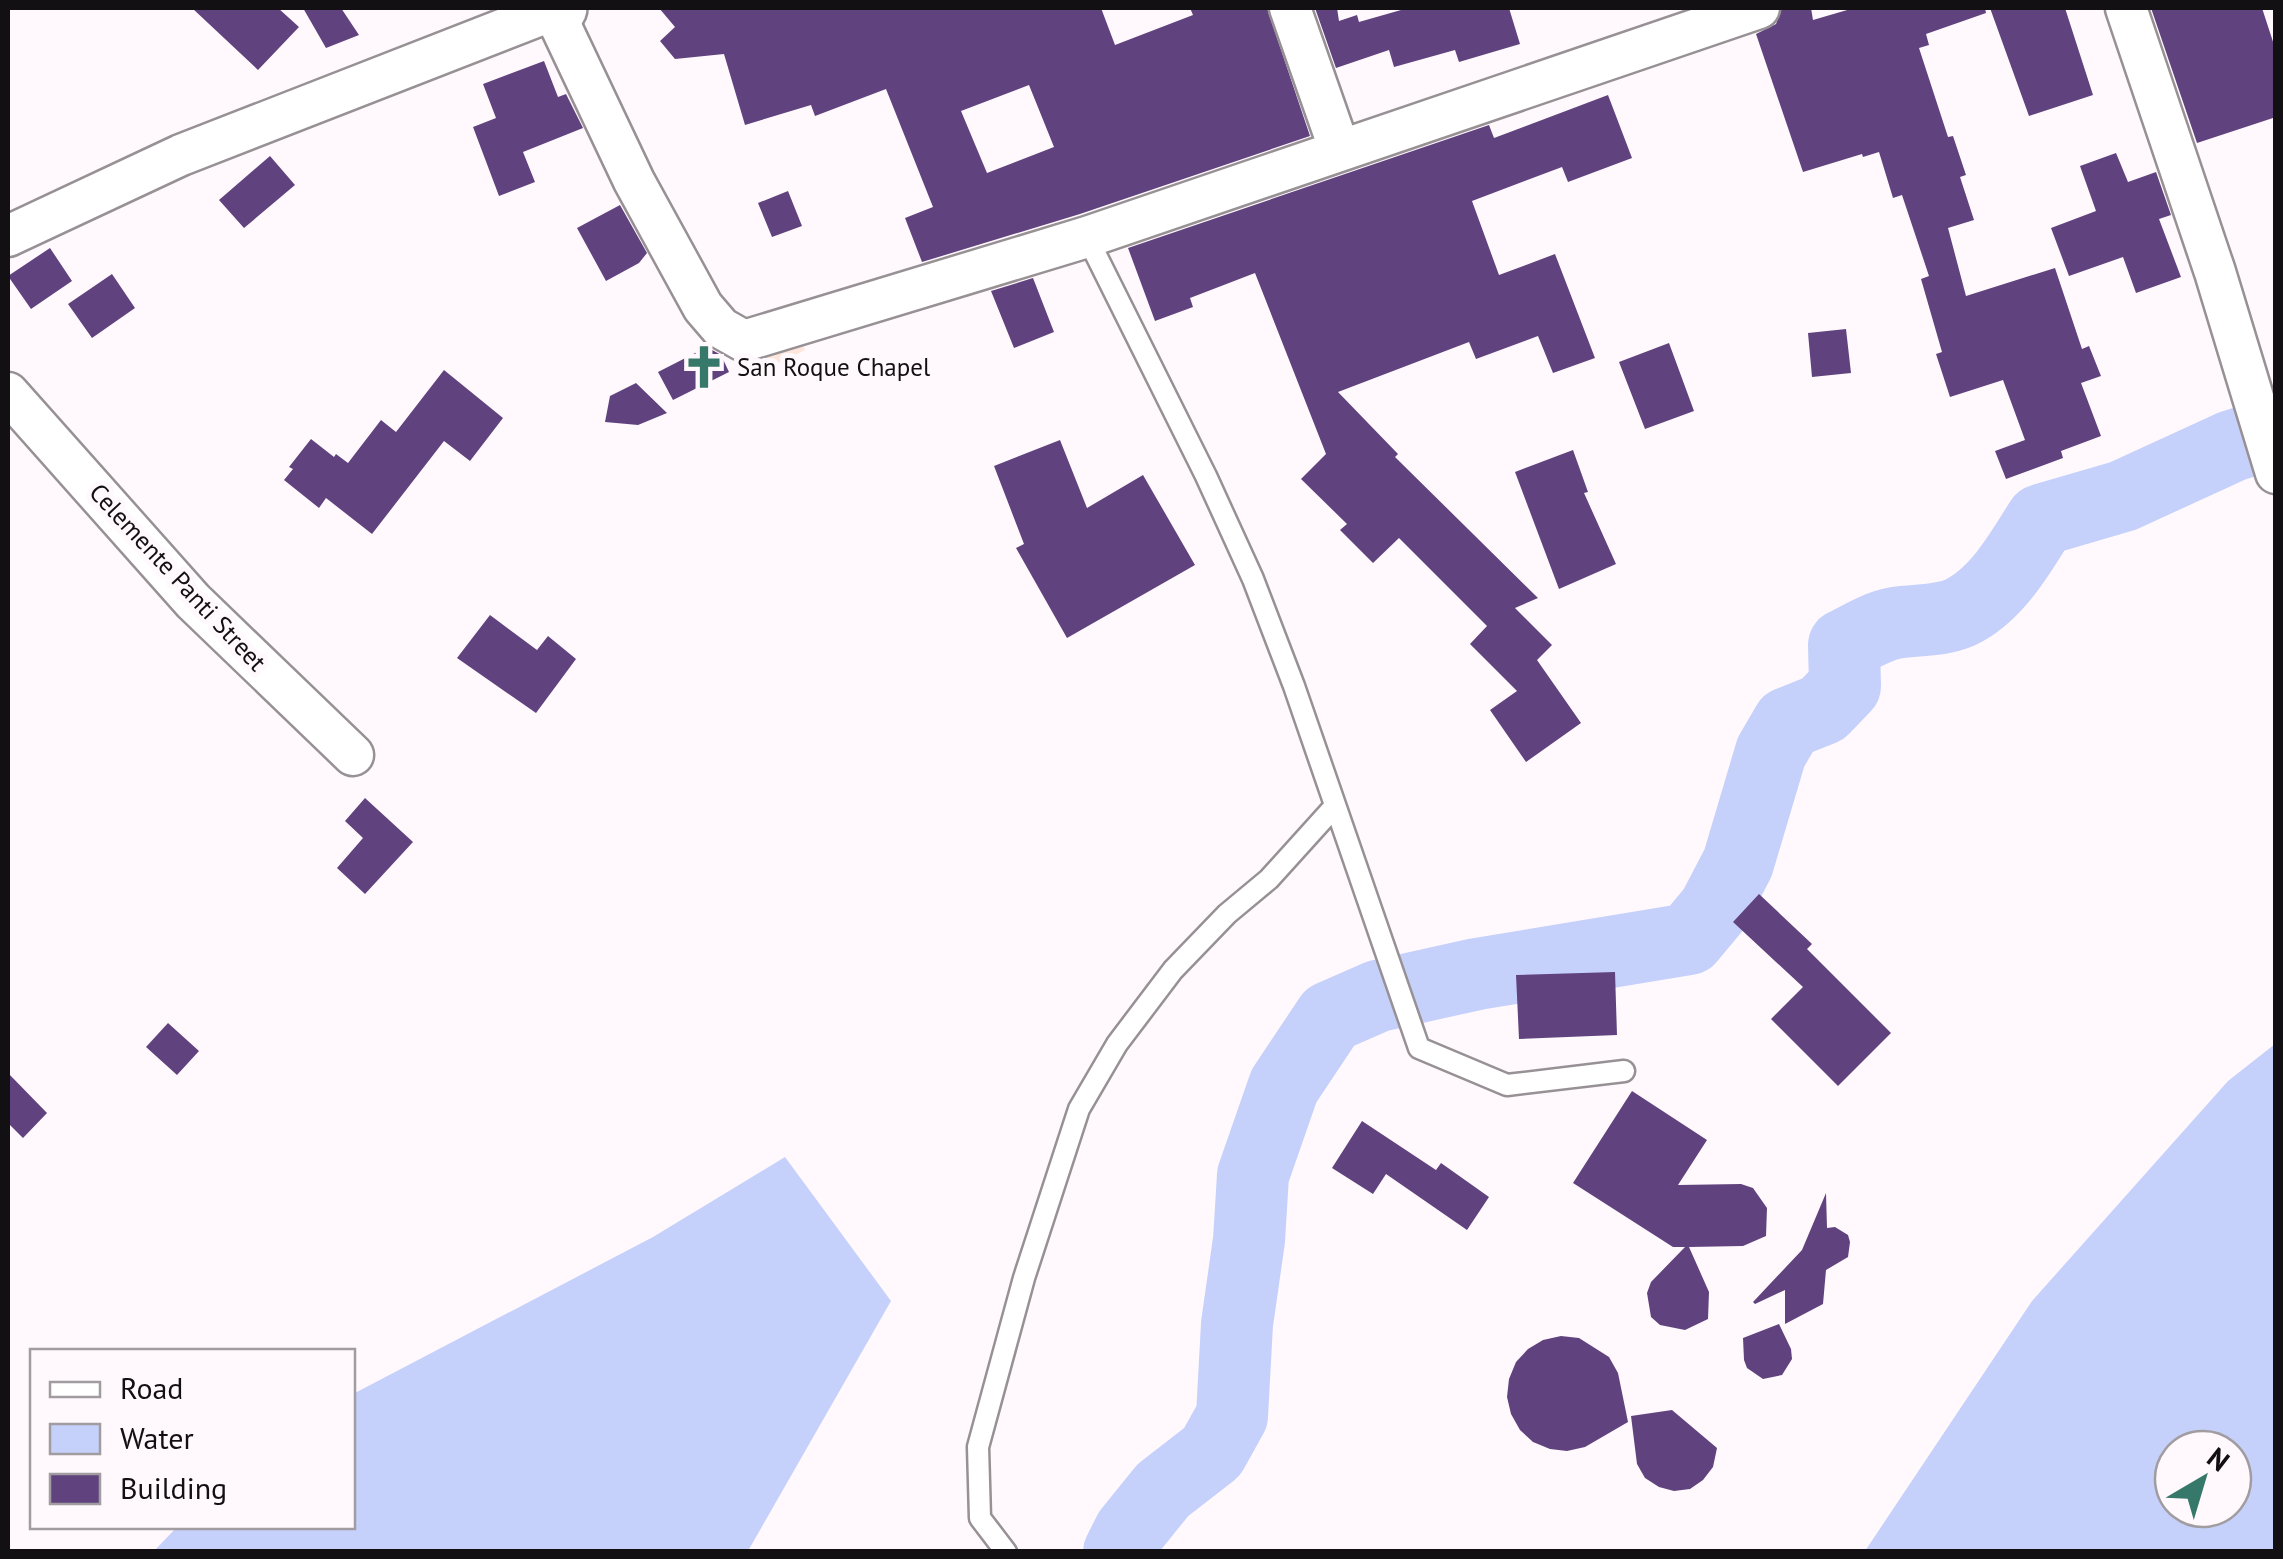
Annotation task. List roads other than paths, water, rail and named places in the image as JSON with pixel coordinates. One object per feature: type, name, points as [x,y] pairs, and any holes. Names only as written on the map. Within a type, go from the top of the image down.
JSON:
[{"type":"street","points":[[8,236],[180,154],[554,8],[634,181],[703,308],[721,328],[744,341],[1086,237],[1759,8]]},
{"type":"street","points":[[1290,8],[1339,148]]},
{"type":"street","points":[[2126,8],[2276,472]]},
{"type":"street","name":"Celemente Panti Street","points":[[8,394],[193,601],[353,755]]},
{"type":"lane","points":[[1086,237],[1253,579],[1418,1048],[1507,1085],[1624,1071]]},
{"type":"lane","points":[[1006,1552],[980,1518],[978,1448],[1024,1278],[1079,1110],[1117,1044],[1173,970],[1227,914],[1268,879],[1335,806]]},
{"type":"water","points":[[2275,1044],[2275,1551],[1865,1551],[2032,1301],[2228,1081]]},
{"type":"water","points":[[785,1157],[891,1301],[748,1551],[154,1551],[175,1529],[355,1529],[355,1393],[653,1237]]},
{"type":"waterway","points":[[1119,1552],[1129,1532],[1163,1490],[1212,1452],[1232,1416],[1237,1324],[1253,1175],[1284,1086],[1330,1017],[1378,996],[1477,974],[1689,939],[1714,909],[1738,863],[1771,752],[1788,723],[1823,709],[1845,686],[1844,645],[1889,624],[1940,618],[1965,610],[1999,582],[2041,520],[2123,496],[2232,446],[2276,432]]},
{"type":"place","name":"San Roque Chapel","points":[[704,367]]}]
